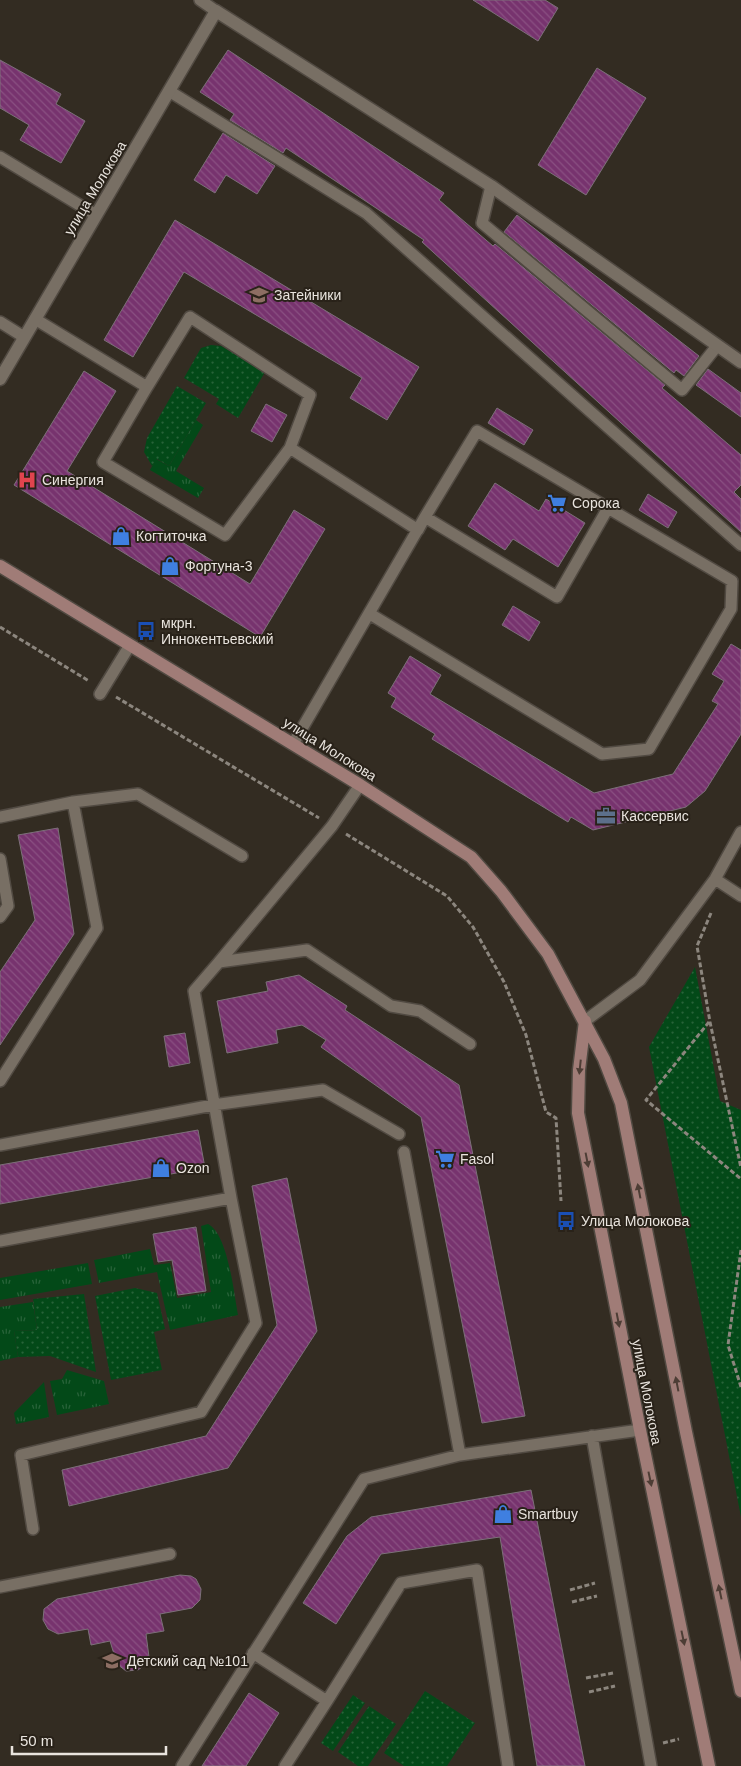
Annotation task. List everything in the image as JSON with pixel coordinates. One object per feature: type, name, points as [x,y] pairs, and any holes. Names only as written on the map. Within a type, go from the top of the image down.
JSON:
[{"type":"street","name":"улица Молокова","points":[[0,379],[216,12]]},
{"type":"street","points":[[216,12],[491,186],[741,362]]},
{"type":"street","name":"улица Молокова","points":[[0,566],[360,785],[471,857],[501,891],[548,954],[585,1021],[622,1103],[688,1442],[741,1691]]},
{"type":"street","name":"улица Молокова","points":[[585,1021],[579,1070],[578,1112],[640,1430],[709,1766]]},
{"type":"lane","points":[[200,0],[216,12]]},
{"type":"lane","points":[[169,91],[366,213],[741,545]]},
{"type":"lane","points":[[0,157],[96,215]]},
{"type":"lane","points":[[491,186],[482,223],[682,390],[717,346]]},
{"type":"lane","points":[[190,317],[310,394],[290,448],[225,535],[103,462],[190,317]]},
{"type":"lane","points":[[35,319],[147,387]]},
{"type":"lane","points":[[0,322],[24,337]]},
{"type":"lane","points":[[293,744],[477,431],[732,582],[736,612],[649,748],[602,754],[370,614]]},
{"type":"lane","points":[[290,448],[418,530]]},
{"type":"lane","points":[[425,517],[556,597],[608,508]]},
{"type":"lane","points":[[102,692],[130,645]]},
{"type":"lane","points":[[33,1529],[21,1455],[201,1412],[256,1323],[213,1105],[194,991],[332,826],[360,785]]},
{"type":"lane","points":[[0,817],[73,802],[138,794],[242,856]]},
{"type":"lane","points":[[0,1081],[97,928],[73,802]]},
{"type":"lane","points":[[585,1021],[640,980],[715,879],[741,832]]},
{"type":"lane","points":[[0,859],[8,906],[0,918]]},
{"type":"lane","points":[[715,879],[741,896]]},
{"type":"lane","points":[[219,962],[307,950],[391,1006],[420,1011],[470,1044]]},
{"type":"lane","points":[[0,1145],[213,1105],[323,1090],[399,1134]]},
{"type":"lane","points":[[404,1152],[460,1455]]},
{"type":"lane","points":[[0,1241],[231,1198]]},
{"type":"lane","points":[[182,1766],[364,1479],[460,1455],[640,1430]]},
{"type":"lane","points":[[592,1436],[651,1766]]},
{"type":"lane","points":[[0,1587],[170,1554]]},
{"type":"lane","points":[[285,1766],[328,1701],[401,1583],[477,1570],[508,1766]]},
{"type":"lane","points":[[253,1653],[328,1701]]},
{"type":"path","points":[[0,627],[102,692],[332,826],[447,896],[473,927],[504,982],[526,1035],[546,1112],[556,1118],[561,1201]]},
{"type":"path","points":[[711,913],[697,946],[710,1022],[739,1151],[741,1168]]},
{"type":"path","points":[[710,1022],[646,1100],[741,1179]]},
{"type":"path","points":[[741,1250],[728,1345],[741,1387]]},
{"type":"path","points":[[570,1590],[595,1583]]},
{"type":"path","points":[[572,1602],[597,1596]]},
{"type":"path","points":[[586,1678],[613,1673]]},
{"type":"path","points":[[589,1692],[615,1686]]},
{"type":"green space","points":[[211,345],[221,346],[265,372],[238,418],[216,404],[219,399],[184,378],[201,348]]},
{"type":"green space","points":[[177,386],[206,403],[169,466],[157,459],[152,466],[144,452],[147,438]]},
{"type":"green space","points":[[196,420],[203,425],[176,471],[204,488],[198,498],[150,470],[156,459],[169,466]]},
{"type":"green space","points":[[695,967],[720,1101],[741,1110],[741,1517],[649,1047]]},
{"type":"green space","points":[[208,1224],[221,1239],[229,1265],[238,1315],[170,1330],[157,1272],[99,1283],[94,1260],[150,1249],[154,1265],[170,1263],[177,1298],[211,1292],[201,1226]]},
{"type":"green space","points":[[88,1263],[92,1284],[0,1300],[0,1278]]},
{"type":"green space","points":[[135,1288],[157,1293],[165,1329],[154,1332],[162,1370],[111,1380],[95,1296]]},
{"type":"green space","points":[[84,1294],[96,1372],[50,1356],[18,1357],[14,1331],[37,1330],[33,1299]]},
{"type":"green space","points":[[33,1302],[37,1330],[14,1331],[18,1357],[0,1361],[0,1307]]},
{"type":"green space","points":[[67,1370],[104,1381],[109,1404],[57,1415],[50,1381],[62,1379]]},
{"type":"green space","points":[[44,1382],[49,1417],[16,1424],[14,1413]]},
{"type":"green space","points":[[425,1691],[475,1723],[447,1766],[404,1766],[384,1753]]},
{"type":"green space","points":[[353,1695],[365,1703],[333,1751],[321,1743]]},
{"type":"green space","points":[[369,1706],[396,1724],[368,1766],[358,1766],[338,1752]]},
{"type":"building","points":[[473,0],[545,0],[558,8],[538,41]]},
{"type":"building","points":[[228,50],[444,193],[439,200],[665,385],[662,388],[741,455],[741,485],[734,492],[741,499],[741,532],[422,242],[424,240],[286,148],[283,153],[230,120],[234,114],[200,92]]},
{"type":"building","points":[[0,60],[61,94],[56,104],[85,121],[61,163],[20,140],[29,125],[0,108]]},
{"type":"building","points":[[597,68],[646,98],[586,195],[538,165]]},
{"type":"building","points":[[223,133],[275,166],[257,194],[226,175],[215,193],[194,180]]},
{"type":"building","points":[[517,215],[699,356],[684,376],[676,370],[674,373],[504,232]]},
{"type":"building","points":[[175,220],[419,367],[387,420],[350,398],[362,378],[184,272],[133,357],[104,340]]},
{"type":"building","points":[[708,369],[741,393],[741,417],[696,385]]},
{"type":"building","points":[[84,371],[116,391],[67,471],[250,584],[294,510],[325,529],[260,637],[14,485]]},
{"type":"building","points":[[266,404],[287,415],[272,442],[251,431]]},
{"type":"building","points":[[497,408],[533,430],[524,445],[488,423]]},
{"type":"building","points":[[495,483],[539,511],[546,499],[585,523],[558,567],[513,539],[505,550],[468,526]]},
{"type":"building","points":[[648,494],[677,512],[668,528],[639,510]]},
{"type":"building","points":[[513,606],[540,622],[529,641],[502,625]]},
{"type":"building","points":[[731,644],[741,650],[741,734],[705,791],[686,807],[593,830],[571,817],[568,822],[432,739],[435,734],[391,707],[396,698],[388,693],[410,656],[441,675],[430,694],[594,793],[673,774],[718,704],[712,701],[724,681],[712,674]]},
{"type":"building","points":[[58,828],[74,934],[0,1045],[0,972],[35,920],[18,835]]},
{"type":"building","points":[[299,975],[347,1006],[345,1010],[459,1085],[525,1416],[482,1423],[421,1117],[321,1047],[326,1040],[302,1025],[276,1030],[278,1043],[227,1053],[217,1001],[268,991],[266,982]]},
{"type":"building","points":[[185,1033],[190,1063],[169,1067],[164,1036]]},
{"type":"building","points":[[198,1130],[205,1168],[0,1204],[0,1165]]},
{"type":"building","points":[[287,1178],[317,1331],[228,1468],[69,1506],[62,1470],[206,1436],[277,1325],[252,1186]]},
{"type":"building","points":[[196,1227],[206,1291],[178,1295],[172,1260],[158,1262],[153,1234]]},
{"type":"building","points":[[531,1490],[585,1766],[537,1766],[500,1537],[381,1554],[336,1624],[303,1603],[347,1536],[371,1517]]},
{"type":"building","points":[[180,1575],[191,1576],[196,1579],[201,1589],[200,1600],[192,1608],[160,1614],[164,1631],[146,1634],[149,1657],[147,1663],[138,1670],[126,1671],[117,1664],[110,1641],[91,1645],[88,1629],[58,1634],[48,1629],[43,1620],[44,1609],[57,1599]]},
{"type":"building","points":[[249,1693],[279,1713],[246,1766],[202,1766]]},
{"type":"place","name":"Затейники","points":[[259,295]]},
{"type":"place","name":"Синергия","points":[[27,480]]},
{"type":"place","name":"Сорока","points":[[557,503]]},
{"type":"place","name":"Когтиточка","points":[[121,536]]},
{"type":"place","name":"Фортуна-3","points":[[170,566]]},
{"type":"place","name":"мкрн. Иннокентьевский","points":[[146,631]]},
{"type":"place","name":"Кассервис","points":[[606,816]]},
{"type":"place","name":"Fasol","points":[[445,1159]]},
{"type":"place","name":"Ozon","points":[[161,1168]]},
{"type":"place","name":"Улица Молокова","points":[[566,1221]]},
{"type":"place","name":"Smartbuy","points":[[503,1514]]},
{"type":"place","name":"Детский сад №101","points":[[112,1661]]}]
